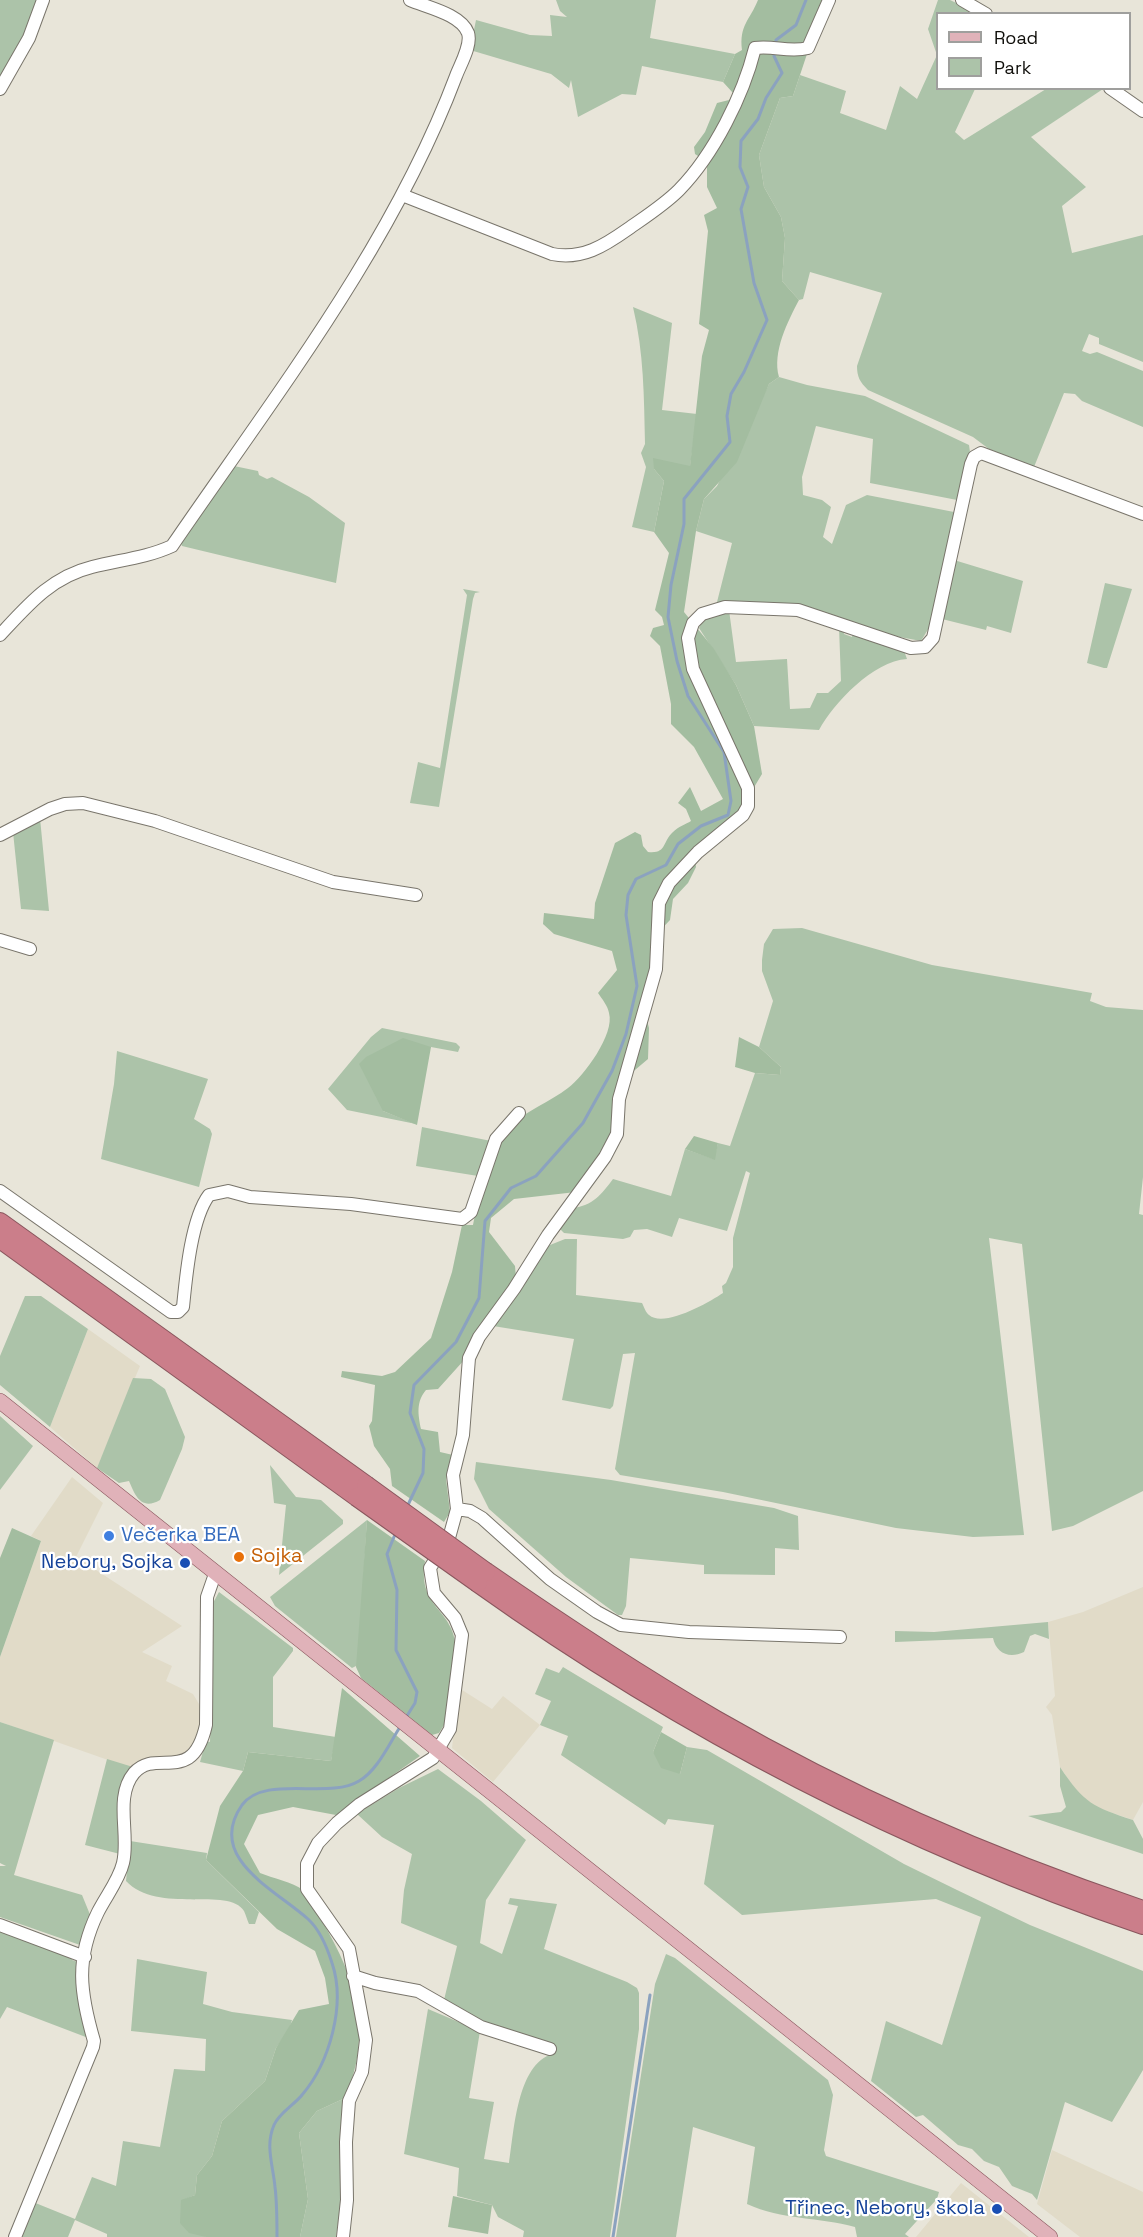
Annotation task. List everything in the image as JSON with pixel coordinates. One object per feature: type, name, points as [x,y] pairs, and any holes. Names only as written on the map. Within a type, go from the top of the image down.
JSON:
[{"type":"highway","points":[[0,1221],[362,1491]]},
{"type":"highway","points":[[0,1239],[362,1491],[613,1674],[781,1772],[927,1843],[1066,1898],[1143,1925]]},
{"type":"highway","points":[[482,1577],[612,1657],[787,1759],[944,1833],[1050,1877],[1143,1910]]},
{"type":"main road","points":[[0,1401],[1050,2237]]},
{"type":"street","points":[[0,89],[29,38],[43,0]]},
{"type":"street","points":[[0,635],[41,591],[63,578],[90,568],[153,555],[172,546],[319,332],[402,195],[444,106],[469,40],[465,28],[456,20],[410,0]]},
{"type":"street","points":[[402,195],[552,254],[570,256],[592,251],[654,210],[680,189],[710,148],[734,107],[755,48],[766,46],[788,51],[808,48],[829,0]]},
{"type":"street","points":[[962,0],[983,12]]},
{"type":"street","points":[[1113,90],[1143,111]]},
{"type":"street","points":[[343,2237],[347,2200],[346,2142],[349,2101],[362,2072],[366,2040],[349,1949],[307,1889],[305,1877],[311,1853],[337,1823],[360,1804],[433,1758],[450,1729],[462,1635],[455,1618],[434,1593],[430,1568],[449,1538],[457,1509],[453,1475],[463,1435],[469,1358],[480,1336],[514,1289],[553,1227],[605,1157],[617,1134],[619,1099],[656,969],[659,903],[669,883],[698,852],[743,814],[748,806],[748,788],[693,669],[688,638],[693,623],[702,614],[725,607],[798,610],[911,648],[925,647],[933,638],[971,464],[981,453],[1143,514]]},
{"type":"street","points":[[0,835],[50,809],[65,804],[83,803],[155,821],[333,882],[416,895]]},
{"type":"street","points":[[0,940],[30,949]]},
{"type":"street","points":[[0,1191],[171,1312],[178,1312],[183,1307],[198,1219],[203,1202],[209,1195],[228,1191],[250,1197],[351,1204],[462,1219],[471,1212],[496,1139],[519,1113]]},
{"type":"street","points":[[457,1509],[482,1518],[550,1579],[597,1612],[621,1625],[689,1632],[840,1637]]},
{"type":"street","points":[[15,2237],[93,2048],[94,2041],[81,1994],[85,1956],[98,1914],[123,1865],[125,1800],[129,1781],[135,1772],[145,1766],[179,1761],[188,1757],[197,1752],[202,1742],[206,1725],[207,1597],[215,1574]]},
{"type":"street","points":[[0,1925],[85,1956]]},
{"type":"street","points":[[353,1976],[375,1983],[418,1991],[481,2027],[550,2049]]},
{"type":"shaded area","points":[[88,1329],[140,1366],[97,1468],[50,1427]]},
{"type":"shaded area","points":[[72,1477],[103,1503],[76,1557],[182,1626],[142,1652],[172,1666],[166,1681],[193,1694],[202,1709],[198,1740],[186,1755],[128,1767],[0,1722],[0,1657],[41,1541],[31,1536]]},
{"type":"shaded area","points":[[1143,1587],[1143,1802],[1133,1820],[1098,1808],[1080,1796],[1060,1767],[1052,1715],[1046,1707],[1055,1696],[1048,1622],[1083,1612]]},
{"type":"shaded area","points":[[459,1688],[492,1709],[503,1696],[540,1725],[493,1782],[452,1748]]},
{"type":"shaded area","points":[[1052,2150],[1143,2192],[1143,2237],[1080,2237],[1037,2204]]},
{"type":"shaded area","points":[[961,2183],[1029,2237],[916,2237]]},
{"type":"green space","points":[[0,0],[39,0],[25,35],[0,82]]},
{"type":"green space","points":[[556,0],[656,0],[650,38],[735,54],[723,82],[642,66],[636,95],[622,94],[578,117],[571,80],[569,88],[551,74],[470,50],[476,20],[530,35],[552,36],[550,15],[567,17],[560,11]]},
{"type":"green space","points":[[758,0],[825,0],[793,96],[780,98],[759,155],[764,187],[781,217],[785,238],[782,281],[799,300],[779,347],[777,367],[779,377],[769,384],[737,462],[704,499],[696,531],[684,612],[714,649],[736,685],[754,726],[762,774],[738,814],[694,851],[696,867],[688,883],[673,899],[670,920],[654,937],[653,969],[643,1005],[649,1028],[648,1059],[616,1086],[611,1136],[576,1192],[514,1199],[491,1218],[489,1232],[515,1266],[516,1278],[465,1359],[438,1389],[426,1390],[419,1404],[421,1429],[438,1432],[440,1452],[453,1455],[446,1479],[450,1512],[444,1522],[392,1486],[390,1469],[374,1446],[369,1426],[372,1421],[375,1385],[341,1377],[342,1371],[382,1376],[395,1372],[431,1338],[452,1272],[462,1225],[473,1225],[486,1173],[496,1146],[517,1120],[575,1082],[590,1065],[603,1043],[610,1022],[606,1005],[598,993],[617,970],[612,951],[554,934],[543,924],[544,913],[594,919],[595,903],[615,843],[635,832],[641,835],[643,846],[648,852],[658,851],[673,832],[691,821],[686,809],[678,803],[690,787],[701,811],[723,799],[694,747],[671,724],[671,704],[660,646],[650,636],[653,628],[664,625],[662,617],[655,610],[669,553],[654,532],[664,481],[654,469],[653,458],[690,466],[702,356],[709,330],[699,324],[708,231],[704,215],[717,208],[707,187],[707,162],[695,154],[694,147],[705,132],[717,103],[729,100],[733,93],[723,82],[735,54],[742,50],[742,34]]},
{"type":"green space","points":[[938,0],[950,0],[975,12],[936,12],[936,52],[928,29]]},
{"type":"green space","points":[[936,57],[936,90],[975,90],[955,132],[964,140],[1044,90],[1102,90],[1031,137],[1086,187],[1062,206],[1072,253],[1143,235],[1143,362],[1099,344],[1099,338],[1089,334],[1082,351],[1090,354],[1097,352],[1143,371],[1143,427],[1082,401],[1075,394],[1064,393],[1034,467],[989,449],[973,437],[868,390],[861,382],[857,366],[882,293],[810,272],[803,299],[799,300],[782,281],[785,238],[781,217],[764,187],[759,155],[780,98],[793,96],[800,75],[846,91],[840,113],[886,130],[900,86],[917,99]]},
{"type":"green space","points":[[633,307],[672,323],[662,410],[697,414],[690,467],[654,459],[654,469],[664,481],[654,532],[632,527],[646,467],[641,453],[645,444],[643,375]]},
{"type":"green space","points":[[779,377],[865,396],[969,445],[970,452],[957,500],[870,483],[873,439],[816,426],[802,477],[803,495],[822,500],[831,507],[823,537],[832,544],[846,505],[867,495],[954,512],[930,626],[921,641],[889,635],[810,607],[717,602],[732,543],[696,531],[704,499],[717,486],[769,384]]},
{"type":"green space","points":[[234,466],[258,471],[259,475],[267,479],[272,477],[309,497],[345,523],[336,583],[182,546],[180,541]]},
{"type":"green space","points":[[954,560],[1023,581],[1011,633],[987,626],[986,630],[942,619]]},
{"type":"green space","points":[[1105,583],[1132,589],[1107,668],[1087,663]]},
{"type":"green space","points":[[463,589],[480,592],[475,593],[473,599],[439,807],[410,803],[418,762],[440,768],[467,595]]},
{"type":"green space","points":[[729,610],[736,662],[787,659],[790,709],[810,708],[817,693],[828,693],[841,681],[839,627],[843,628],[844,634],[852,637],[853,631],[903,648],[907,659],[881,667],[868,675],[844,696],[819,730],[754,726],[736,685],[699,628],[704,617]]},
{"type":"green space","points":[[40,818],[49,911],[21,909],[13,832]]},
{"type":"green space","points":[[802,928],[932,965],[1092,993],[1090,1001],[1106,1007],[1143,1010],[1143,1177],[1139,1214],[1143,1215],[1143,1491],[1073,1526],[1052,1531],[1022,1244],[989,1238],[1024,1535],[973,1537],[896,1528],[723,1492],[620,1475],[615,1469],[635,1353],[623,1354],[613,1406],[610,1409],[562,1400],[574,1339],[493,1326],[545,1247],[565,1239],[577,1239],[576,1295],[642,1303],[649,1315],[665,1318],[686,1313],[723,1293],[722,1286],[726,1283],[733,1267],[733,1238],[750,1173],[746,1171],[727,1231],[679,1218],[672,1237],[647,1229],[634,1230],[630,1237],[623,1239],[564,1233],[560,1229],[573,1208],[586,1205],[596,1198],[613,1179],[671,1196],[685,1149],[714,1159],[718,1143],[730,1146],[755,1073],[780,1075],[781,1067],[759,1047],[773,1001],[762,971],[764,944],[773,929]]},
{"type":"green space","points":[[382,1028],[456,1043],[460,1047],[458,1052],[431,1047],[383,1111],[416,1124],[347,1110],[328,1089],[371,1037]]},
{"type":"green space","points":[[739,1037],[759,1047],[781,1067],[780,1075],[755,1073],[735,1067]]},
{"type":"green space","points":[[403,1038],[431,1047],[417,1125],[383,1111],[359,1064],[366,1057]]},
{"type":"green space","points":[[117,1051],[208,1079],[194,1119],[210,1129],[212,1134],[199,1187],[101,1159],[114,1084]]},
{"type":"green space","points":[[422,1127],[491,1141],[478,1176],[416,1166]]},
{"type":"green space","points":[[694,1136],[718,1143],[715,1160],[685,1149]]},
{"type":"green space","points":[[25,1296],[41,1296],[88,1329],[50,1427],[0,1385],[0,1356]]},
{"type":"green space","points":[[133,1378],[151,1379],[165,1389],[185,1437],[160,1500],[148,1504],[140,1500],[129,1481],[119,1483],[97,1468]]},
{"type":"green space","points":[[0,1416],[33,1446],[0,1490]]},
{"type":"green space","points":[[476,1462],[611,1480],[774,1508],[798,1516],[799,1550],[775,1548],[775,1575],[704,1574],[704,1565],[630,1558],[626,1606],[622,1615],[618,1615],[566,1577],[489,1509],[474,1479]]},
{"type":"green space","points":[[270,1465],[296,1497],[321,1500],[343,1520],[343,1524],[279,1575],[286,1505],[274,1503]]},
{"type":"green space","points":[[367,1520],[358,1665],[352,1668],[275,1606],[270,1597]]},
{"type":"green space","points":[[367,1520],[425,1561],[426,1590],[454,1635],[456,1649],[444,1725],[439,1733],[432,1735],[361,1678],[356,1667]]},
{"type":"green space","points":[[12,1528],[41,1541],[0,1657],[0,1558]]},
{"type":"green space","points":[[219,1592],[293,1648],[273,1677],[273,1727],[336,1737],[331,1761],[248,1752],[243,1771],[200,1762],[206,1741],[210,1742],[213,1603]]},
{"type":"green space","points":[[1048,1622],[1049,1639],[1035,1634],[1030,1636],[1024,1652],[1013,1655],[1000,1651],[993,1638],[895,1642],[895,1631],[934,1632]]},
{"type":"green space","points":[[563,1667],[663,1727],[653,1752],[680,1774],[687,1747],[707,1750],[904,1864],[1030,1925],[1143,1971],[1143,2070],[1112,2122],[1065,2102],[1037,2200],[1032,2194],[1012,2186],[999,2167],[984,2161],[972,2149],[958,2145],[923,2115],[916,2117],[871,2081],[886,2021],[942,2045],[981,1917],[936,1899],[742,1915],[704,1884],[714,1825],[668,1819],[665,1825],[561,1755],[568,1736],[540,1725],[551,1701],[535,1694],[546,1668],[559,1673]]},
{"type":"green space","points":[[342,1688],[420,1756],[336,1815],[293,1807],[258,1815],[244,1844],[260,1873],[294,1885],[306,1893],[344,1964],[357,2007],[359,2029],[358,2051],[353,2074],[345,2098],[317,2111],[299,2133],[308,2199],[300,2237],[206,2237],[189,2233],[180,2223],[181,2200],[195,2195],[197,2175],[212,2156],[222,2121],[265,2081],[276,2048],[299,2010],[329,2004],[325,1978],[315,1951],[277,1929],[206,1860],[220,1806],[243,1771],[248,1752],[331,1761]]},
{"type":"green space","points":[[0,1722],[54,1740],[14,1875],[82,1895],[91,1917],[80,1945],[0,1917],[0,1866],[6,1866],[0,1863]]},
{"type":"green space","points":[[661,1732],[687,1747],[680,1774],[661,1768],[653,1752]]},
{"type":"green space","points":[[107,1759],[133,1767],[120,1854],[85,1845]]},
{"type":"green space","points":[[1060,1767],[1076,1789],[1090,1802],[1133,1820],[1143,1839],[1143,1854],[1028,1816],[1061,1812],[1066,1807],[1060,1786]]},
{"type":"green space","points":[[438,1769],[481,1801],[526,1840],[486,1900],[480,1943],[502,1954],[518,1906],[508,1904],[510,1898],[557,1904],[544,1949],[627,1982],[637,1988],[639,1993],[639,2029],[610,2237],[523,2237],[524,2231],[498,2217],[492,2205],[457,2196],[459,2168],[404,2154],[428,2009],[480,2031],[469,2098],[494,2102],[484,2159],[509,2163],[519,2100],[525,2084],[532,2070],[541,2060],[553,2054],[478,2021],[468,2012],[444,2000],[457,1946],[401,1923],[404,1890],[412,1854],[382,1837],[357,1814],[399,1788]]},
{"type":"green space","points":[[130,1841],[207,1853],[206,1860],[259,1912],[255,1924],[249,1924],[244,1911],[236,1904],[209,1899],[156,1897],[140,1891],[126,1881]]},
{"type":"green space","points":[[0,1928],[71,1955],[72,1960],[78,1962],[91,2039],[7,2007],[0,2019]]},
{"type":"green space","points":[[666,1954],[675,1958],[828,2080],[833,2095],[824,2150],[826,2156],[939,2192],[937,2199],[905,2234],[909,2237],[857,2237],[855,2227],[787,2216],[747,2204],[755,2147],[693,2127],[676,2237],[616,2237],[655,1984]]},
{"type":"green space","points":[[137,1959],[207,1972],[203,2004],[232,2012],[292,2020],[289,2030],[276,2048],[265,2081],[222,2121],[212,2156],[197,2175],[195,2195],[181,2201],[182,2212],[206,2237],[107,2237],[107,2234],[75,2220],[68,2237],[18,2237],[33,2202],[75,2219],[92,2177],[116,2186],[123,2141],[160,2147],[174,2069],[205,2071],[206,2039],[131,2031]]},
{"type":"green space","points":[[345,2098],[341,2143],[341,2202],[336,2237],[300,2237],[308,2199],[299,2133],[317,2111]]},
{"type":"green space","points":[[453,2196],[492,2205],[488,2234],[448,2227]]},
{"type":"waterway","points":[[776,44],[776,40],[796,25],[806,0]]},
{"type":"waterway","points":[[407,1507],[423,1473],[424,1449],[410,1413],[414,1385],[456,1342],[479,1298],[485,1221],[511,1188],[536,1176],[583,1123],[612,1071],[626,1034],[637,986],[626,915],[628,895],[636,879],[666,865],[678,844],[701,826],[728,815],[731,801],[724,752],[688,696],[677,661],[668,617],[671,585],[684,524],[684,499],[730,442],[727,416],[731,394],[744,372],[767,320],[754,283],[741,209],[748,187],[740,167],[741,141],[758,119],[766,98],[782,73],[774,56],[775,50]]},
{"type":"waterway","points":[[396,1532],[387,1554],[397,1590],[396,1650],[417,1692],[415,1703],[405,1719]]},
{"type":"waterway","points":[[277,2237],[276,2199],[270,2148],[271,2133],[279,2117],[299,2099],[312,2082],[327,2050],[336,2014],[336,1979],[325,1945],[312,1923],[263,1884],[238,1857],[232,1841],[233,1824],[242,1805],[252,1796],[266,1791],[331,1788],[359,1781],[377,1764],[400,1727]]},
{"type":"waterway","points":[[613,2237],[650,1995]]},
{"type":"place","name":"Večerka BEA","points":[[109,1536]]},
{"type":"place","name":"Sojka","points":[[239,1557]]},
{"type":"place","name":"Nebory, Sojka","points":[[185,1563]]},
{"type":"place","name":"Třinec, Nebory, škola","points":[[997,2209]]}]
